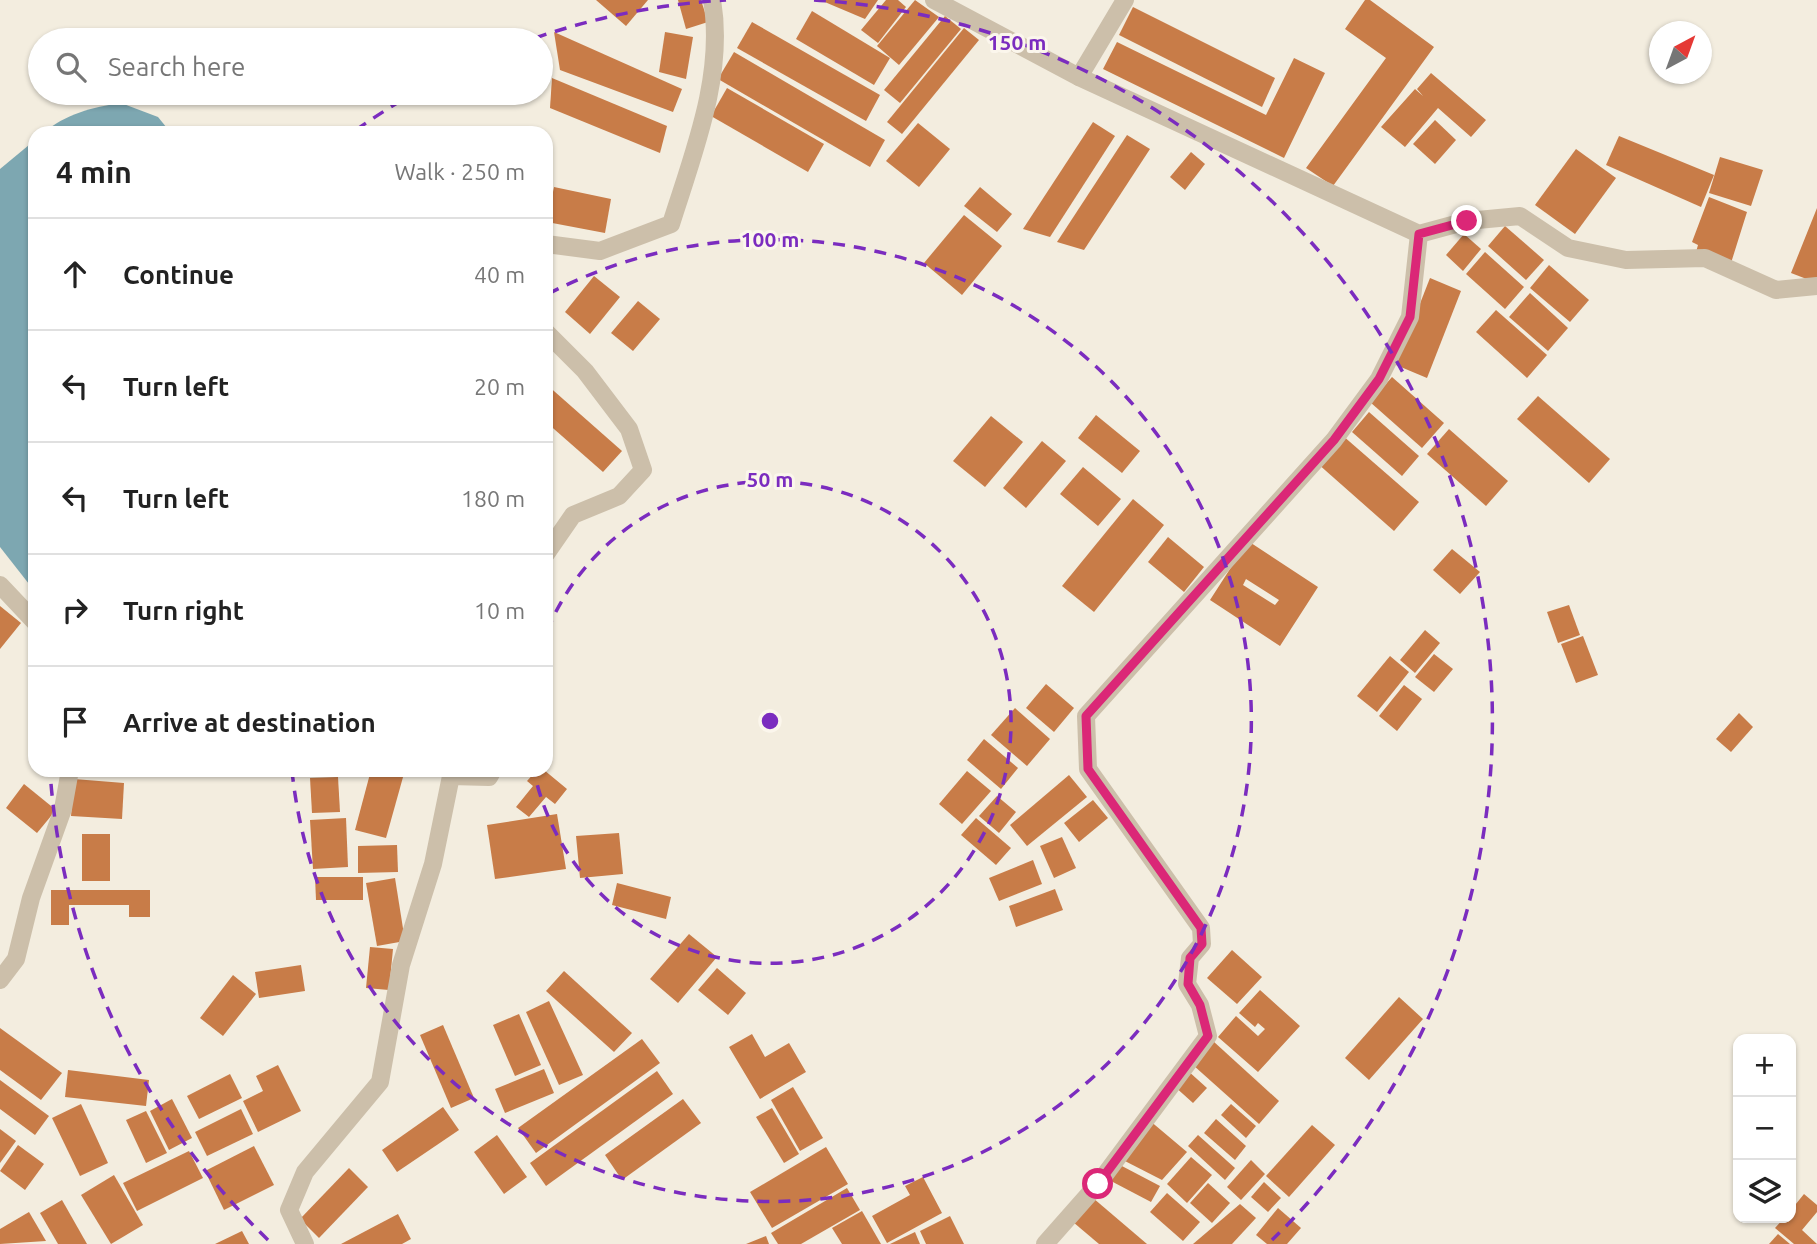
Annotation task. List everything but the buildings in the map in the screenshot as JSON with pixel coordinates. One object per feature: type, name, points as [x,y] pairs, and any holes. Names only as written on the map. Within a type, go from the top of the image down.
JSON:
[{"type":"street","points":[[553,245],[600,251],[671,224],[705,114],[717,26],[712,0]]},
{"type":"street","points":[[934,0],[1079,77],[1419,234],[1467,221],[1520,216],[1568,248],[1626,260],[1705,258],[1776,290],[1817,286]]},
{"type":"street","points":[[1079,77],[1125,0]]},
{"type":"street","points":[[1045,1244],[1098,1184],[1208,1036],[1200,1005],[1188,984],[1190,958],[1202,944],[1201,928],[1088,769],[1086,716],[1334,440],[1379,379],[1410,317],[1419,234]]},
{"type":"street","points":[[553,339],[584,371],[629,429],[643,470],[619,496],[573,515],[553,544]]},
{"type":"street","points":[[0,586],[28,615]]},
{"type":"street","points":[[0,980],[16,959],[31,898],[63,809],[69,777]]},
{"type":"street","points":[[305,1244],[289,1210],[305,1172],[380,1082],[401,965],[433,864],[451,777]]},
{"type":"water","points":[[126,105],[158,117],[165,126],[54,126],[80,112]]},
{"type":"water","points":[[28,146],[28,583],[0,547],[0,169]]},
{"type":"route","points":[[1098,1184],[1208,1036],[1200,1005],[1188,984],[1190,958],[1202,944],[1201,928],[1088,769],[1086,716],[1334,440],[1379,379],[1410,317],[1419,234],[1467,221]]}]
